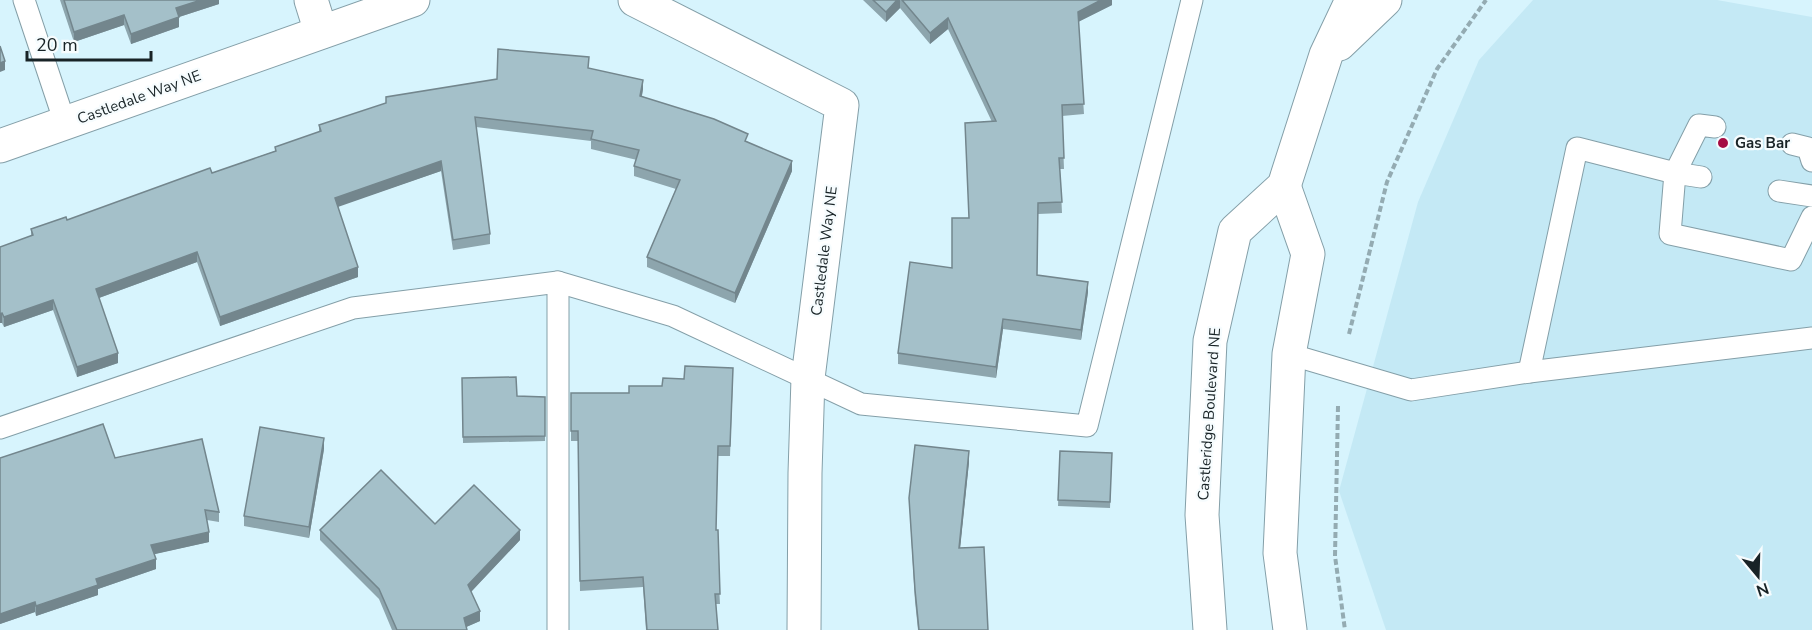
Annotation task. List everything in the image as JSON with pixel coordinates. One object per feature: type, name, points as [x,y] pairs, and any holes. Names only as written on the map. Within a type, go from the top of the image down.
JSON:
[{"type":"street","points":[[311,0],[321,32]]},
{"type":"street","name":"Castledale Way NE","points":[[0,146],[414,0]]},
{"type":"street","name":"Castledale Way NE","points":[[635,0],[842,105],[808,378],[804,630]]},
{"type":"street","name":"Castleridge Boulevard NE","points":[[1210,630],[1202,515],[1210,341],[1235,231],[1284,186],[1326,56],[1352,0]]},
{"type":"street","points":[[1326,56],[1385,0]]},
{"type":"street","points":[[1284,186],[1308,254],[1289,354],[1280,553],[1290,630]]},
{"type":"lane","points":[[24,0],[65,123]]},
{"type":"lane","points":[[0,428],[353,308],[558,282],[673,316],[861,404],[1087,426],[1192,0]]},
{"type":"lane","points":[[1715,127],[1699,125],[1675,173],[1670,234],[1791,261],[1812,217]]},
{"type":"lane","points":[[1791,144],[1809,148],[1812,161]]},
{"type":"lane","points":[[1529,372],[1577,148],[1675,173],[1701,177]]},
{"type":"lane","points":[[1779,191],[1812,196]]},
{"type":"lane","points":[[558,282],[558,630]]},
{"type":"lane","points":[[1289,354],[1411,390],[1529,372],[1812,339]]},
{"type":"path","points":[[1349,334],[1387,182],[1437,69],[1486,0]]},
{"type":"path","points":[[1338,406],[1335,556],[1345,630]]},
{"type":"shaded area","points":[[1533,0],[1717,0],[1812,17],[1812,630],[1386,630],[1339,491],[1418,202],[1479,60]]},
{"type":"building","points":[[64,0],[201,0],[176,8],[179,17],[131,34],[124,15],[74,32]]},
{"type":"building","points":[[873,0],[897,0],[886,12]]},
{"type":"building","points":[[902,0],[1101,0],[1078,12],[1084,104],[1062,105],[1064,158],[1059,158],[1062,202],[1038,203],[1037,275],[1088,282],[1081,330],[1003,319],[996,367],[898,353],[910,262],[952,268],[952,218],[969,218],[965,123],[996,121],[948,18],[930,33]]},
{"type":"building","points":[[0,46],[5,61],[0,63]]},
{"type":"building","points":[[498,49],[589,57],[588,68],[643,80],[640,96],[714,119],[748,134],[745,141],[792,161],[735,293],[647,257],[680,180],[634,166],[639,150],[591,139],[593,131],[475,117],[490,234],[453,240],[441,161],[335,198],[358,267],[220,317],[197,252],[96,289],[118,353],[77,367],[53,300],[4,317],[2,313],[0,314],[0,247],[33,235],[31,229],[66,217],[67,220],[210,168],[212,173],[276,151],[275,147],[321,131],[319,125],[386,103],[386,97],[497,79]]},
{"type":"building","points":[[685,366],[733,368],[730,446],[718,446],[716,530],[718,530],[720,594],[715,594],[718,630],[647,630],[643,577],[580,581],[578,431],[571,431],[571,393],[629,393],[629,386],[662,386],[663,378],[684,379]]},
{"type":"building","points":[[516,377],[517,396],[545,397],[545,436],[463,437],[462,378]]},
{"type":"building","points":[[103,424],[115,458],[202,439],[219,512],[205,510],[209,532],[151,545],[156,559],[96,579],[98,585],[36,606],[35,602],[0,614],[0,458]]},
{"type":"building","points":[[260,427],[324,438],[309,527],[244,516]]},
{"type":"building","points":[[915,445],[969,451],[959,548],[984,547],[988,630],[919,630],[909,498]]},
{"type":"building","points":[[1060,451],[1112,453],[1110,502],[1058,500]]},
{"type":"building","points":[[381,470],[435,524],[474,485],[520,530],[468,585],[480,611],[464,618],[467,630],[397,630],[379,589],[320,530]]},
{"type":"place","name":"Gas Bar","points":[[1723,143]]}]
